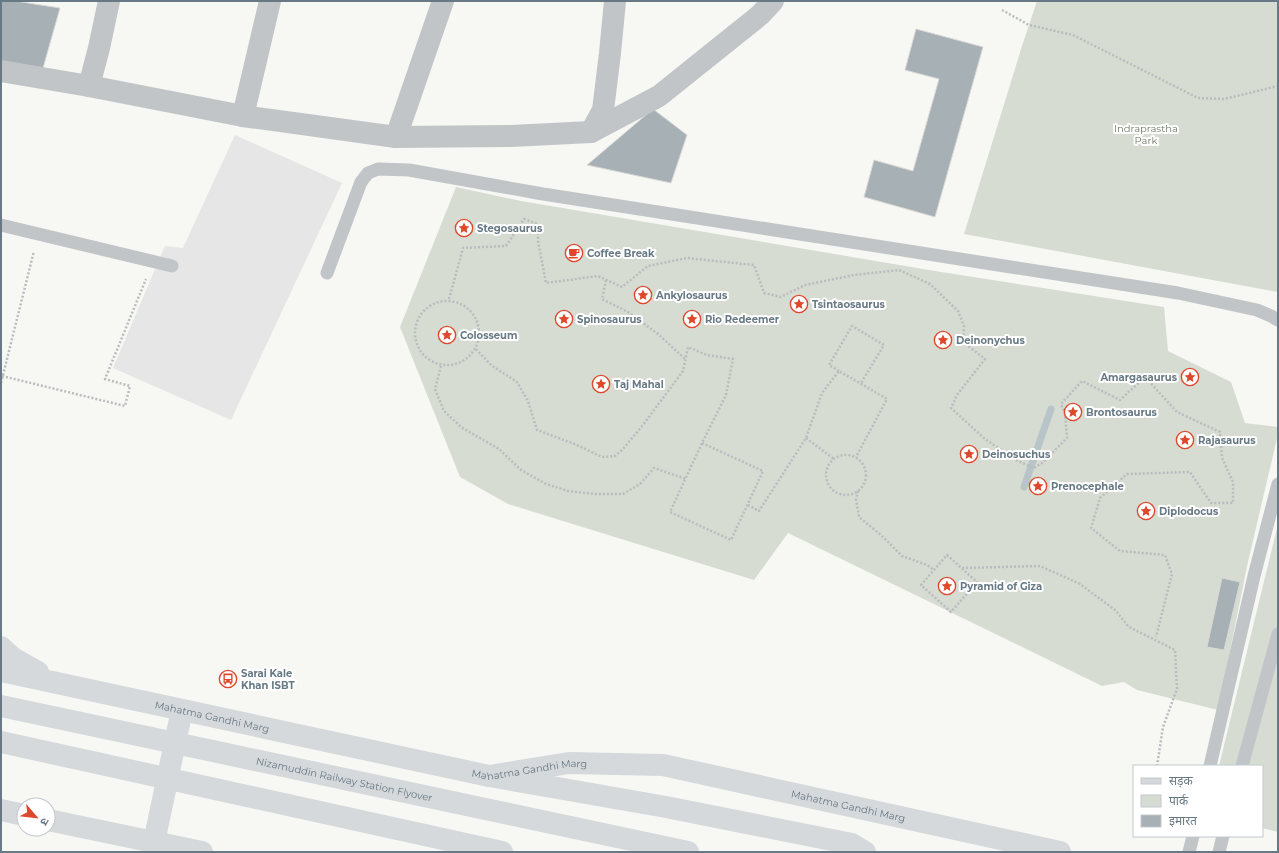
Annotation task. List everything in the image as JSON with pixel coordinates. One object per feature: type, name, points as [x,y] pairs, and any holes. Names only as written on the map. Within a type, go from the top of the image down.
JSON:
[{"type":"main road","points":[[1,647],[13,658],[59,683]]},
{"type":"main road","name":"Mahatma Gandhi Marg","points":[[1,671],[489,776],[569,763],[663,765],[1060,852]]},
{"type":"main road","name":"Nizamuddin Railway Station Flyover","points":[[1,706],[688,852]]},
{"type":"main road","points":[[154,842],[182,710]]},
{"type":"main road","points":[[1,742],[502,852]]},
{"type":"main road","points":[[489,776],[666,807],[852,844],[865,852]]},
{"type":"main road","points":[[1,810],[16,813]]},
{"type":"main road","points":[[56,822],[202,852]]},
{"type":"street","points":[[89,86],[109,1]]},
{"type":"street","points":[[243,116],[270,1]]},
{"type":"street","points":[[396,137],[443,1]]},
{"type":"street","points":[[591,132],[603,110],[615,1]]},
{"type":"street","points":[[1,71],[89,86],[243,116],[396,137],[512,136],[591,132],[659,96],[760,15],[773,1]]},
{"type":"lane","points":[[327,273],[356,195],[368,173],[378,169],[409,170],[551,195],[1178,293],[1257,310],[1278,320]]},
{"type":"lane","points":[[1,225],[172,266]]},
{"type":"lane","points":[[1210,765],[1254,576],[1278,484]]},
{"type":"lane","points":[[1242,765],[1278,634]]},
{"type":"lane","points":[[1190,852],[1193,837]]},
{"type":"lane","points":[[1219,852],[1223,837]]},
{"type":"path","points":[[1002,10],[1029,25],[1073,35],[1198,98],[1224,99],[1278,86]]},
{"type":"path","points":[[449,299],[463,248],[506,246],[524,218],[538,224],[538,241],[546,283],[598,276],[622,287],[648,266],[687,258],[754,265],[764,293],[781,297],[805,285],[899,270],[930,284],[958,312],[964,326],[963,342],[984,359],[957,395],[951,408],[985,439],[1016,460],[1034,468],[1042,463],[1067,438],[1065,414],[1061,404],[1082,380],[1120,400],[1145,377],[1177,412],[1220,432],[1222,458],[1234,482],[1233,503],[1211,503],[1190,472],[1127,474],[1100,498],[1091,528],[1120,551],[1165,555],[1172,574],[1156,637]]},
{"type":"path","points":[[1,382],[38,234]]},
{"type":"path","points":[[2,376],[125,406],[130,386],[105,379],[153,261]]},
{"type":"path","points":[[606,280],[602,299],[628,312],[658,334],[686,360]]},
{"type":"path","points":[[449,299],[470,308],[480,327],[476,349],[462,363],[442,366],[424,357],[414,339],[416,319],[430,304],[449,299]]},
{"type":"path","points":[[856,457],[887,399],[861,384],[829,365],[852,326],[884,345],[861,384]]},
{"type":"path","points":[[476,349],[492,365],[517,382],[528,401],[537,430],[577,445],[602,457],[615,456],[623,449],[683,371],[688,347],[707,355],[733,359],[726,395],[702,443],[670,512],[731,540],[763,471],[702,443]]},
{"type":"path","points":[[442,366],[435,389],[444,412],[461,427],[498,449],[521,470],[546,484],[568,491],[595,494],[622,494],[640,484],[654,468],[686,479]]},
{"type":"path","points":[[748,505],[759,511],[806,438],[822,393],[839,371]]},
{"type":"path","points":[[806,438],[834,459]]},
{"type":"path","points":[[840,455],[849,455],[856,457],[862,462],[866,469],[866,478],[864,485],[858,491],[851,495],[843,495],[830,487],[826,480],[826,473],[828,465],[834,459],[840,455]]},
{"type":"path","points":[[858,491],[856,499],[859,518],[881,535],[902,556],[927,565],[934,570]]},
{"type":"path","points":[[947,556],[962,568],[978,582],[951,612],[921,585],[947,556]]},
{"type":"path","points":[[962,568],[1040,566],[1080,584],[1115,610],[1129,627],[1175,650],[1177,689],[1163,727],[1157,765]]},
{"type":"shaded area","points":[[235,135],[342,183],[231,420],[113,368],[165,246],[183,248]]},
{"type":"green space","name":"Indraprastha Park","points":[[1037,1],[1278,1],[1278,292],[964,234]]},
{"type":"green space","points":[[456,187],[521,201],[935,271],[1164,307],[1168,351],[1231,382],[1245,423],[1278,427],[1278,434],[1248,562],[1218,710],[1137,690],[1124,682],[1102,686],[788,533],[754,580],[508,504],[460,477],[400,327]]},
{"type":"green space","points":[[1278,524],[1278,832],[1263,828],[1263,765],[1219,765]]},
{"type":"building","points":[[1,1],[15,1],[60,8],[43,68],[1,61]]},
{"type":"building","points":[[916,29],[983,47],[935,217],[864,197],[874,160],[913,171],[939,79],[905,70]]},
{"type":"building","points":[[653,109],[687,135],[671,183],[587,165]]},
{"type":"building","points":[[1222,578],[1240,582],[1224,650],[1207,647]]},
{"type":"waterway","points":[[1024,487],[1051,409]]},
{"type":"place","name":"Stegosaurus","points":[[464,228]]},
{"type":"place","name":"Coffee Break","points":[[574,253]]},
{"type":"place","name":"Ankylosaurus","points":[[643,295]]},
{"type":"place","name":"Tsintaosaurus","points":[[799,304]]},
{"type":"place","name":"Spinosaurus","points":[[564,319]]},
{"type":"place","name":"Rio Redeemer","points":[[692,319]]},
{"type":"place","name":"Colosseum","points":[[447,335]]},
{"type":"place","name":"Deinonychus","points":[[943,340]]},
{"type":"place","name":"Amargasaurus","points":[[1190,377]]},
{"type":"place","name":"Taj Mahal","points":[[601,384]]},
{"type":"place","name":"Brontosaurus","points":[[1073,412]]},
{"type":"place","name":"Rajasaurus","points":[[1185,440]]},
{"type":"place","name":"Deinosuchus","points":[[969,454]]},
{"type":"place","name":"Prenocephale","points":[[1038,486]]},
{"type":"place","name":"Diplodocus","points":[[1146,511]]},
{"type":"place","name":"Pyramid of Giza","points":[[947,586]]},
{"type":"place","name":"Sarai Kale Khan ISBT","points":[[228,679]]}]
